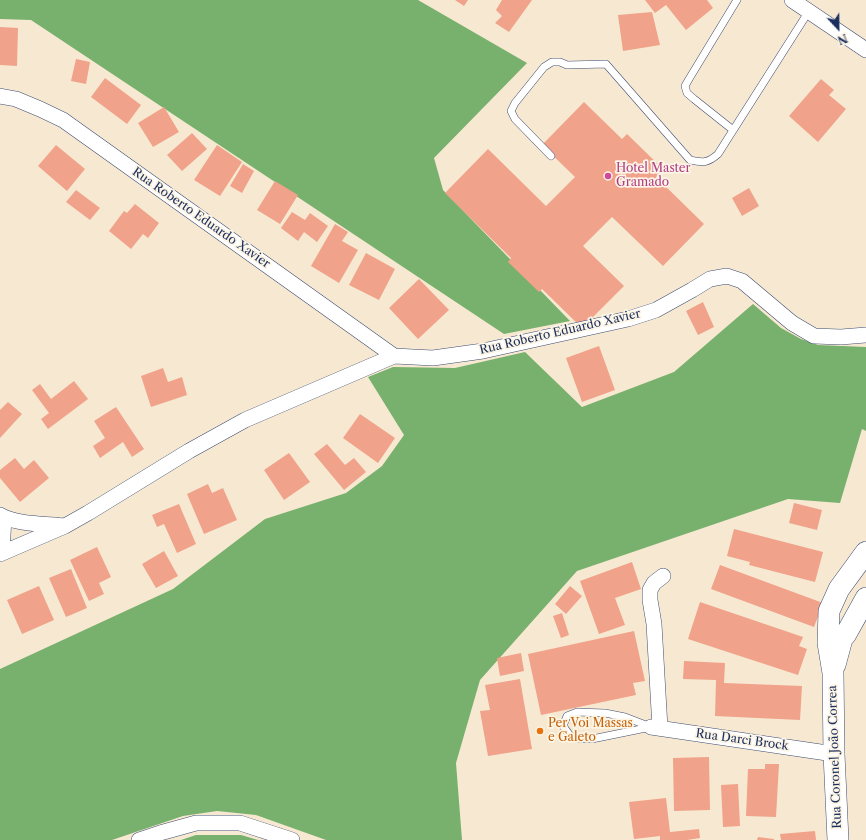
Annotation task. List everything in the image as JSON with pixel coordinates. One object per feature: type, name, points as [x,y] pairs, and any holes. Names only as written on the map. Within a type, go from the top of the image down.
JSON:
[{"type":"street","points":[[792,0],[866,50]]},
{"type":"street","name":"Rua Roberto Eduardo Xavier","points":[[0,96],[16,99],[63,120],[394,356]]},
{"type":"street","name":"Rua Roberto Eduardo Xavier","points":[[1,554],[64,526],[88,513],[189,451],[245,420],[394,356],[433,358],[483,350],[628,319],[656,310],[710,279],[727,276],[742,281],[792,324],[814,336],[841,337],[866,335]]},
{"type":"street","points":[[1,554],[2,516],[15,521],[64,526]]},
{"type":"street","name":"Rua Coronel João Correa","points":[[838,840],[834,754],[833,673],[828,643],[829,611],[839,589],[866,552]]},
{"type":"street","points":[[842,639],[837,632],[837,621],[853,590],[866,571]]},
{"type":"street","points":[[655,728],[654,624],[650,590],[654,583],[662,576]]},
{"type":"street","name":"Rua Coronel João Correa","points":[[833,673],[842,639],[866,598]]},
{"type":"street","name":"Rua Darci Brock","points":[[655,728],[834,754]]},
{"type":"street","points":[[139,840],[196,823],[240,823],[292,840]]},
{"type":"lane","points":[[733,130],[687,93],[685,86],[737,0]]},
{"type":"lane","points":[[551,156],[515,119],[512,111],[514,103],[544,67],[552,62],[560,62],[567,65],[606,64],[690,160],[701,163],[711,160],[718,154],[809,11]]},
{"type":"lane","points":[[577,712],[605,713],[625,717],[655,728],[592,739],[572,738],[562,726],[567,716],[577,712]]},
{"type":"green space","points":[[0,0],[418,0],[527,63],[434,158],[443,190],[570,321],[504,334],[31,20],[0,19]]},
{"type":"green space","points":[[753,304],[781,328],[801,339],[818,345],[866,347],[866,431],[862,429],[840,503],[788,499],[577,571],[480,680],[456,763],[462,840],[326,840],[256,815],[217,811],[183,816],[112,840],[0,840],[0,669],[173,589],[265,519],[346,493],[382,466],[404,435],[368,377],[393,367],[455,368],[525,352],[582,407],[674,372]]},
{"type":"green space","points":[[196,835],[241,835],[258,840],[181,840]]},
{"type":"building","points":[[455,0],[468,0],[464,6]]},
{"type":"building","points":[[502,0],[532,0],[509,32],[495,23],[502,16],[496,10]]},
{"type":"building","points":[[645,0],[707,0],[713,8],[686,30],[666,5],[655,13]]},
{"type":"building","points":[[652,12],[660,45],[623,51],[618,15]]},
{"type":"building","points":[[0,27],[18,28],[17,66],[0,65]]},
{"type":"building","points":[[76,59],[90,62],[86,84],[71,81]]},
{"type":"building","points":[[105,78],[141,105],[127,124],[91,97]]},
{"type":"building","points":[[821,79],[834,90],[829,95],[846,109],[818,142],[789,116]]},
{"type":"building","points":[[584,102],[622,139],[627,134],[663,169],[656,177],[704,224],[663,266],[612,217],[583,246],[624,286],[582,328],[542,289],[539,292],[508,262],[511,258],[445,193],[488,149],[546,206],[575,177],[542,145]]},
{"type":"building","points":[[164,107],[179,132],[153,147],[138,123]]},
{"type":"building","points":[[192,133],[207,149],[182,171],[167,155]]},
{"type":"building","points":[[56,145],[85,169],[67,191],[38,166]]},
{"type":"building","points":[[217,145],[242,162],[220,196],[194,180]]},
{"type":"building","points":[[243,164],[254,171],[242,193],[230,186]]},
{"type":"building","points":[[275,181],[298,195],[280,224],[257,210]]},
{"type":"building","points":[[749,188],[759,206],[742,216],[732,198]]},
{"type":"building","points":[[76,190],[100,208],[90,220],[66,202]]},
{"type":"building","points":[[135,204],[159,223],[148,238],[143,234],[131,249],[109,231],[124,211],[127,213]]},
{"type":"building","points":[[292,212],[305,220],[310,213],[328,226],[317,242],[304,232],[298,241],[281,228]]},
{"type":"building","points":[[335,224],[348,232],[342,241],[358,250],[339,283],[311,266]]},
{"type":"building","points":[[366,253],[395,269],[379,300],[349,285]]},
{"type":"building","points":[[419,279],[449,310],[418,339],[389,308]]},
{"type":"building","points":[[703,302],[714,327],[698,335],[686,311]]},
{"type":"building","points":[[599,346],[615,390],[582,402],[566,358]]},
{"type":"building","points":[[163,368],[168,382],[182,377],[187,395],[151,407],[141,376]]},
{"type":"building","points":[[74,381],[88,399],[48,429],[41,419],[49,413],[32,390],[40,384],[51,399]]},
{"type":"building","points":[[8,402],[22,414],[0,438],[0,410]]},
{"type":"building","points":[[116,407],[144,449],[132,457],[123,442],[100,458],[93,446],[105,438],[94,421]]},
{"type":"building","points":[[360,414],[395,438],[378,463],[343,438]]},
{"type":"building","points":[[327,444],[345,465],[354,458],[366,472],[344,490],[314,454]]},
{"type":"building","points":[[289,453],[310,482],[284,500],[264,470]]},
{"type":"building","points":[[15,458],[24,469],[34,460],[49,478],[20,502],[0,478],[0,470]]},
{"type":"building","points":[[208,484],[212,493],[223,488],[237,520],[204,534],[187,494]]},
{"type":"building","points":[[794,503],[822,510],[817,530],[789,523]]},
{"type":"building","points":[[179,504],[196,544],[177,553],[164,524],[157,527],[152,515]]},
{"type":"building","points":[[734,529],[823,552],[815,582],[749,565],[750,562],[727,556]]},
{"type":"building","points":[[97,547],[111,577],[99,583],[104,594],[89,601],[70,560]]},
{"type":"building","points":[[164,551],[178,576],[156,588],[142,564]]},
{"type":"building","points":[[632,562],[641,589],[615,598],[625,625],[599,634],[580,581]]},
{"type":"building","points":[[720,565],[823,603],[814,627],[711,589]]},
{"type":"building","points":[[71,569],[87,608],[66,617],[49,578]]},
{"type":"building","points":[[39,586],[54,620],[22,634],[7,600]]},
{"type":"building","points":[[570,586],[582,596],[566,614],[555,604]]},
{"type":"building","points":[[700,602],[803,637],[799,646],[807,649],[798,675],[688,639]]},
{"type":"building","points":[[562,613],[569,635],[561,638],[553,616]]},
{"type":"building","points":[[634,631],[645,681],[633,683],[636,695],[541,715],[528,654]]},
{"type":"building","points":[[521,653],[524,671],[500,676],[497,658]]},
{"type":"building","points":[[684,661],[725,663],[724,683],[802,686],[800,720],[715,716],[716,680],[683,679]]},
{"type":"building","points":[[520,679],[532,749],[488,756],[480,711],[490,710],[485,685]]},
{"type":"building","points":[[709,757],[710,810],[674,811],[673,758]]},
{"type":"building","points":[[765,764],[779,764],[776,817],[746,816],[748,769],[765,769]]},
{"type":"building","points":[[738,784],[740,826],[723,827],[721,785]]},
{"type":"building","points":[[666,798],[670,832],[699,829],[700,838],[687,840],[660,840],[660,836],[634,839],[629,802]]},
{"type":"building","points":[[815,831],[816,840],[781,840],[780,834]]},
{"type":"building","points":[[758,837],[774,839],[774,840],[757,840]]},
{"type":"place","name":"Hotel Master Gramado","points":[[608,176]]},
{"type":"place","name":"Per Voi Massas e Galeto","points":[[540,731]]}]
